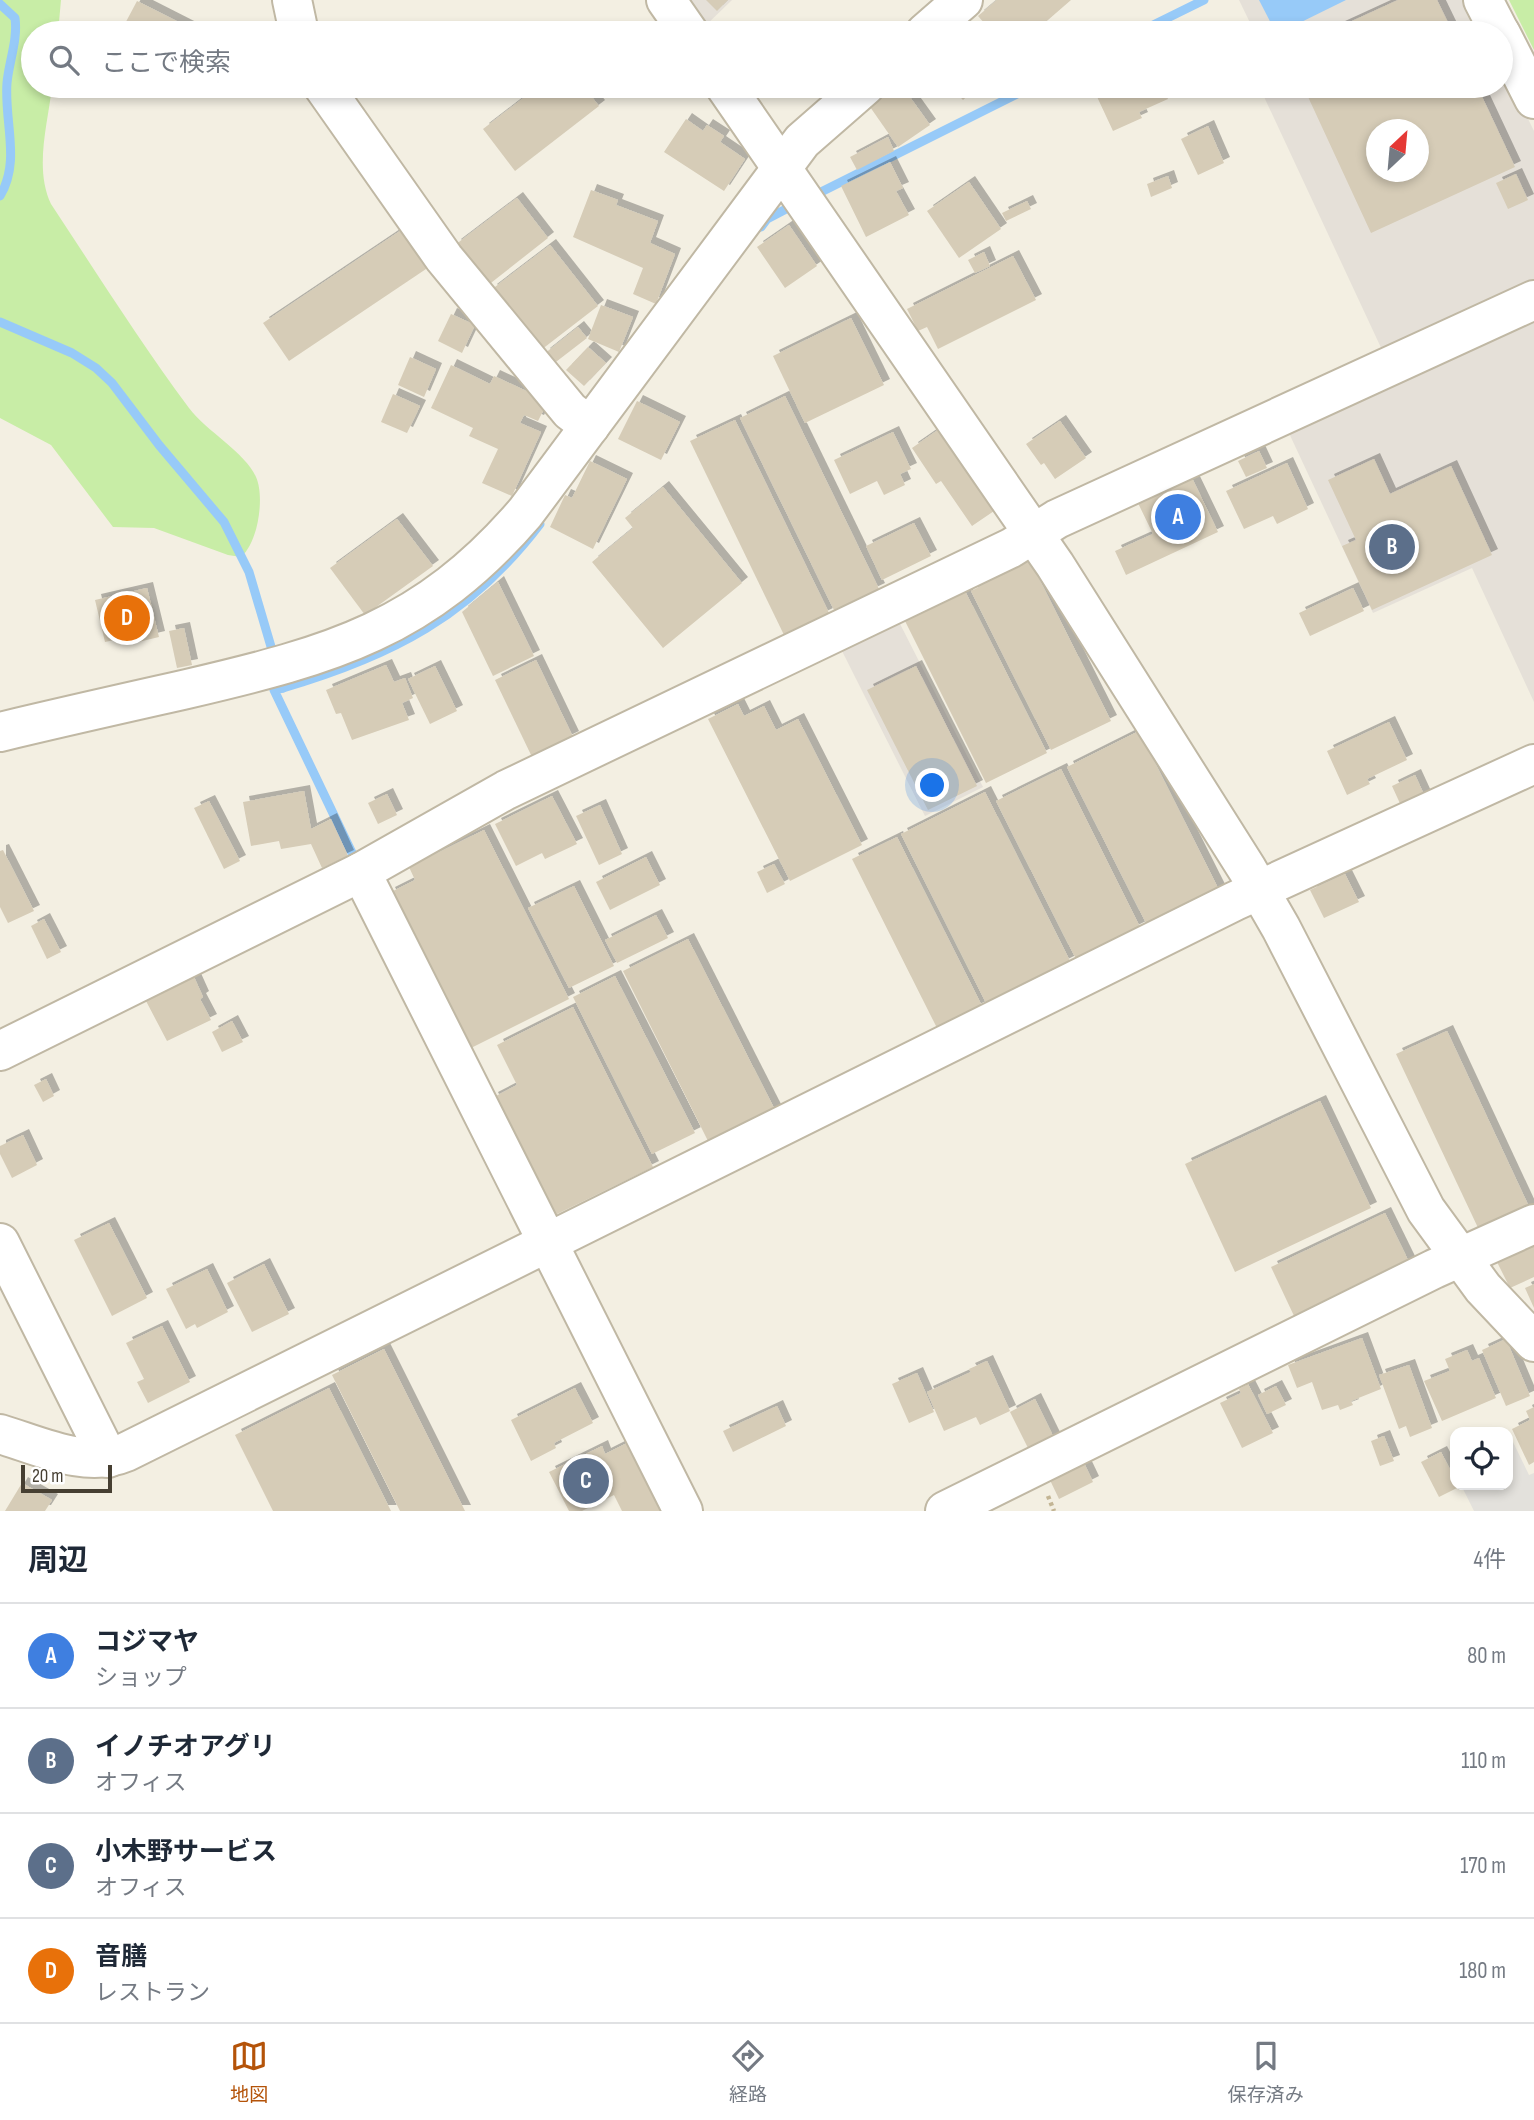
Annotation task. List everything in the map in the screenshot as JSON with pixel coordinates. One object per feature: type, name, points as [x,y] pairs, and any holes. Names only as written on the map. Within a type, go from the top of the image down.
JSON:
[{"type":"street","points":[[292,0],[296,21]]},
{"type":"street","points":[[666,0],[681,21]]},
{"type":"street","points":[[939,21],[963,0]]},
{"type":"street","points":[[1483,0],[1494,21]]},
{"type":"street","points":[[1513,58],[1534,99]]},
{"type":"street","points":[[331,98],[444,258],[570,411],[590,426]]},
{"type":"street","points":[[733,98],[1034,534],[1259,890],[1410,1183],[1459,1258],[1534,1342]]},
{"type":"street","points":[[0,732],[284,666],[375,633],[430,600],[489,552],[525,513],[802,141],[851,98]]},
{"type":"street","points":[[0,1051],[361,872],[506,790],[1011,548],[1057,519],[1534,300]]},
{"type":"street","points":[[0,1434],[88,1459],[108,1458],[1259,890],[1534,764]]},
{"type":"street","points":[[361,872],[683,1511]]},
{"type":"street","points":[[945,1511],[1459,1258],[1534,1224]]},
{"type":"street","points":[[0,1243],[108,1458]]},
{"type":"shaded area","points":[[686,0],[732,0],[710,21],[700,21]]},
{"type":"shaded area","points":[[1239,0],[1468,0],[1479,21],[1249,21]]},
{"type":"shaded area","points":[[1513,88],[1534,131],[1534,282],[1383,352],[1265,98],[1513,98]]},
{"type":"shaded area","points":[[1534,317],[1534,702],[1472,568],[1373,613],[1288,431]]},
{"type":"shaded area","points":[[898,620],[983,787],[925,816],[840,647]]},
{"type":"shaded area","points":[[1513,1442],[1529,1475],[1534,1473],[1534,1511],[1474,1511],[1464,1490],[1513,1490]]},
{"type":"green space","points":[[0,0],[61,0],[59,21],[21,21],[21,98],[50,98],[43,161],[46,190],[51,204],[189,408],[251,468],[259,486],[260,496],[256,531],[252,541],[241,557],[228,555],[154,528],[113,527],[51,445],[0,418]]},
{"type":"green space","points":[[1509,0],[1534,0],[1534,50]]},
{"type":"water","points":[[1259,0],[1346,0],[1303,21],[1270,21]]},
{"type":"building","points":[[706,0],[728,0],[717,11]]},
{"type":"building","points":[[997,0],[1071,0],[1047,21],[982,21],[978,16]]},
{"type":"building","points":[[1398,0],[1437,0],[1447,21],[1352,21]]},
{"type":"building","points":[[137,1],[176,21],[126,21]]},
{"type":"building","points":[[523,98],[593,98],[599,106],[515,171],[483,129]]},
{"type":"building","points":[[877,98],[911,98],[930,125],[898,147],[868,104]]},
{"type":"building","points":[[1098,98],[1168,98],[1139,112],[1142,118],[1113,131]]},
{"type":"building","points":[[1309,98],[1483,98],[1515,167],[1371,233]]},
{"type":"building","points":[[686,119],[703,131],[707,125],[724,136],[720,142],[745,159],[724,191],[664,152]]},
{"type":"building","points":[[1208,126],[1224,163],[1198,175],[1181,139]]},
{"type":"building","points":[[888,137],[894,151],[857,170],[850,157]]},
{"type":"building","points":[[890,162],[903,188],[896,191],[909,215],[866,237],[841,186]]},
{"type":"building","points":[[1516,174],[1528,200],[1508,209],[1496,183]]},
{"type":"building","points":[[1168,176],[1172,188],[1151,197],[1147,184]]},
{"type":"building","points":[[969,182],[1001,229],[959,258],[927,211]]},
{"type":"building","points":[[591,190],[618,200],[616,205],[658,221],[650,243],[675,254],[656,304],[633,294],[643,268],[573,237]]},
{"type":"building","points":[[517,198],[548,238],[487,286],[455,245]]},
{"type":"building","points":[[1027,201],[1031,209],[1006,221],[1002,213]]},
{"type":"building","points":[[789,225],[817,266],[785,288],[757,247]]},
{"type":"building","points":[[403,229],[429,267],[289,361],[263,323]]},
{"type":"building","points":[[550,245],[598,306],[541,350],[491,290]]},
{"type":"building","points":[[984,252],[990,266],[975,273],[968,260]]},
{"type":"building","points":[[1013,256],[1036,300],[938,349],[927,327],[918,331],[907,309]]},
{"type":"building","points":[[601,305],[633,317],[619,352],[588,339]]},
{"type":"building","points":[[451,314],[475,325],[462,353],[438,341]]},
{"type":"building","points":[[851,318],[884,385],[805,423],[773,356]]},
{"type":"building","points":[[578,327],[587,338],[552,365],[544,354]]},
{"type":"building","points":[[588,347],[606,363],[584,386],[566,370]]},
{"type":"building","points":[[410,357],[436,369],[424,397],[398,385]]},
{"type":"building","points":[[451,365],[490,384],[494,376],[548,401],[538,421],[524,415],[520,423],[541,432],[512,496],[482,483],[498,449],[469,436],[473,428],[431,408]]},
{"type":"building","points":[[393,394],[420,406],[407,433],[381,422]]},
{"type":"building","points":[[785,396],[879,589],[834,610],[740,418]]},
{"type":"building","points":[[637,401],[680,422],[661,460],[618,439]]},
{"type":"building","points":[[735,420],[829,613],[784,635],[690,441]]},
{"type":"building","points":[[1060,421],[1086,458],[1055,479],[1026,444]]},
{"type":"building","points":[[938,430],[994,511],[972,526],[941,481],[936,484],[912,448]]},
{"type":"building","points":[[893,432],[911,469],[900,474],[905,485],[884,495],[877,481],[850,494],[834,460]]},
{"type":"building","points":[[1259,451],[1267,468],[1246,477],[1238,461]]},
{"type":"building","points":[[1374,459],[1390,494],[1451,466],[1492,555],[1372,610],[1342,546],[1356,540],[1328,480]]},
{"type":"building","points":[[590,461],[627,479],[593,549],[550,527],[565,495],[572,498]]},
{"type":"building","points":[[1287,463],[1308,509],[1277,524],[1273,516],[1244,529],[1226,491]]},
{"type":"building","points":[[1191,476],[1218,532],[1126,575],[1115,551],[1153,534],[1137,501]]},
{"type":"building","points":[[663,487],[742,583],[663,648],[592,562],[633,528],[625,518]]},
{"type":"building","points":[[397,519],[433,566],[365,615],[330,568]]},
{"type":"building","points":[[914,523],[931,556],[882,580],[866,546]]},
{"type":"building","points":[[1030,561],[1111,721],[1051,750],[971,591]]},
{"type":"building","points":[[498,582],[534,656],[493,676],[462,612]]},
{"type":"building","points":[[147,588],[159,637],[130,644],[128,637],[105,642],[95,600]]},
{"type":"building","points":[[1353,588],[1364,611],[1310,636],[1299,613]]},
{"type":"building","points":[[965,591],[1047,753],[986,783],[905,621]]},
{"type":"building","points":[[184,628],[192,665],[177,668],[169,631]]},
{"type":"building","points":[[536,660],[573,737],[532,757],[495,680]]},
{"type":"building","points":[[386,665],[394,682],[405,678],[413,698],[402,703],[409,720],[352,740],[341,713],[336,714],[326,690]]},
{"type":"building","points":[[435,666],[457,711],[430,724],[408,679]]},
{"type":"building","points":[[916,666],[977,786],[928,810],[867,690]]},
{"type":"building","points":[[738,704],[744,716],[764,706],[776,730],[798,719],[862,845],[790,881],[708,719]]},
{"type":"building","points":[[1389,722],[1407,760],[1367,779],[1370,784],[1347,795],[1327,751]]},
{"type":"building","points":[[1139,731],[1219,890],[1147,925],[1067,767]]},
{"type":"building","points":[[1061,769],[1140,927],[1076,959],[996,801]]},
{"type":"building","points":[[1415,775],[1426,799],[1403,810],[1392,786]]},
{"type":"building","points":[[304,791],[311,829],[331,819],[348,856],[322,868],[311,844],[281,849],[279,841],[251,846],[243,802]]},
{"type":"building","points":[[985,792],[1070,961],[986,1003],[901,834]]},
{"type":"building","points":[[387,794],[397,815],[378,824],[368,803]]},
{"type":"building","points":[[552,796],[577,844],[545,859],[542,853],[516,866],[495,824]]},
{"type":"building","points":[[209,801],[240,861],[224,869],[194,808]]},
{"type":"building","points":[[600,805],[622,854],[599,865],[576,816]]},
{"type":"building","points":[[484,830],[569,999],[467,1050],[389,893],[415,880],[409,867]]},
{"type":"building","points":[[897,837],[982,1006],[937,1028],[852,859]]},
{"type":"building","points":[[3,850],[34,911],[8,923],[0,907],[0,851]]},
{"type":"building","points":[[646,857],[660,885],[610,910],[596,882]]},
{"type":"building","points":[[774,864],[785,884],[767,893],[757,872]]},
{"type":"building","points":[[1345,874],[1359,902],[1324,918],[1310,890]]},
{"type":"building","points":[[574,886],[614,966],[569,988],[528,908]]},
{"type":"building","points":[[656,915],[668,938],[617,963],[605,940]]},
{"type":"building","points":[[44,919],[61,952],[47,959],[31,926]]},
{"type":"building","points":[[688,939],[775,1110],[709,1143],[623,971]]},
{"type":"building","points":[[615,976],[695,1133],[652,1154],[573,997]]},
{"type":"building","points":[[194,977],[203,997],[200,999],[211,1020],[167,1041],[146,1001]]},
{"type":"building","points":[[573,1007],[653,1167],[551,1217],[492,1098],[517,1085],[497,1045]]},
{"type":"building","points":[[232,1021],[243,1042],[222,1052],[212,1032]]},
{"type":"building","points":[[1447,1031],[1530,1209],[1480,1232],[1396,1054]]},
{"type":"building","points":[[46,1079],[54,1096],[43,1102],[34,1085]]},
{"type":"building","points":[[1320,1101],[1371,1208],[1235,1272],[1185,1164]]},
{"type":"building","points":[[23,1135],[37,1165],[12,1178],[0,1154],[0,1146]]},
{"type":"building","points":[[1385,1213],[1410,1264],[1295,1318],[1271,1267]]},
{"type":"building","points":[[109,1223],[147,1298],[112,1316],[74,1240]]},
{"type":"building","points":[[1534,1245],[1534,1277],[1510,1288],[1497,1262]]},
{"type":"building","points":[[264,1264],[289,1314],[252,1332],[227,1283]]},
{"type":"building","points":[[207,1269],[228,1312],[197,1328],[195,1324],[186,1329],[166,1289]]},
{"type":"building","points":[[1534,1284],[1534,1308],[1525,1288]]},
{"type":"building","points":[[162,1326],[190,1382],[148,1403],[137,1382],[144,1379],[126,1343]]},
{"type":"building","points":[[1362,1338],[1381,1389],[1351,1401],[1353,1405],[1340,1410],[1338,1405],[1322,1410],[1312,1382],[1297,1388],[1288,1365]]},
{"type":"building","points":[[1506,1339],[1530,1396],[1506,1406],[1482,1350]]},
{"type":"building","points":[[384,1349],[465,1511],[400,1511],[332,1375]]},
{"type":"building","points":[[1467,1350],[1472,1361],[1479,1358],[1496,1398],[1442,1421],[1424,1381],[1450,1371],[1445,1359]]},
{"type":"building","points":[[987,1361],[1010,1411],[980,1425],[976,1417],[944,1431],[927,1392],[971,1372],[969,1369]]},
{"type":"building","points":[[1409,1365],[1432,1428],[1410,1437],[1406,1426],[1399,1429],[1379,1375]]},
{"type":"building","points":[[917,1373],[934,1412],[909,1423],[892,1384]]},
{"type":"building","points":[[1248,1384],[1273,1433],[1242,1448],[1220,1403],[1241,1393],[1239,1389]]},
{"type":"building","points":[[1276,1386],[1286,1405],[1267,1414],[1258,1395]]},
{"type":"building","points":[[329,1388],[391,1511],[273,1511],[235,1435]]},
{"type":"building","points":[[575,1388],[593,1423],[554,1443],[556,1448],[531,1461],[511,1420]]},
{"type":"building","points":[[1035,1399],[1055,1440],[1030,1452],[1010,1412]]},
{"type":"building","points":[[777,1406],[786,1426],[733,1452],[723,1431]]},
{"type":"building","points":[[1534,1407],[1534,1462],[1529,1465],[1513,1431],[1513,1428],[1530,1420],[1526,1411]]},
{"type":"building","points":[[1384,1436],[1394,1461],[1380,1466],[1371,1441]]},
{"type":"building","points":[[627,1443],[661,1511],[622,1511],[614,1495],[582,1511],[569,1511],[549,1472],[602,1446],[605,1454]]},
{"type":"building","points":[[1441,1452],[1450,1470],[1450,1490],[1453,1490],[1439,1497],[1421,1462]]},
{"type":"building","points":[[1083,1461],[1093,1482],[1059,1499],[1049,1478]]},
{"type":"building","points":[[22,1483],[52,1500],[45,1511],[5,1511]]},
{"type":"waterway","points":[[1161,21],[1204,0]]},
{"type":"waterway","points":[[0,4],[15,18],[16,26],[7,83],[10,169],[0,196]]},
{"type":"waterway","points":[[821,192],[1009,98]]},
{"type":"waterway","points":[[761,227],[767,219],[788,208]]},
{"type":"waterway","points":[[0,322],[72,353],[96,368],[112,383],[159,445],[224,522],[249,572],[272,650]]},
{"type":"waterway","points":[[282,685],[283,688],[359,662],[426,628],[457,608],[486,584],[540,524]]},
{"type":"waterway","points":[[283,688],[274,690],[353,855]]},
{"type":"place","name":"コジマヤ","points":[[1178,517]]},
{"type":"place","name":"イノチオアグリ","points":[[1392,547]]},
{"type":"place","name":"音膳","points":[[127,618]]},
{"type":"place","name":"小木野サービス","points":[[586,1481]]}]
